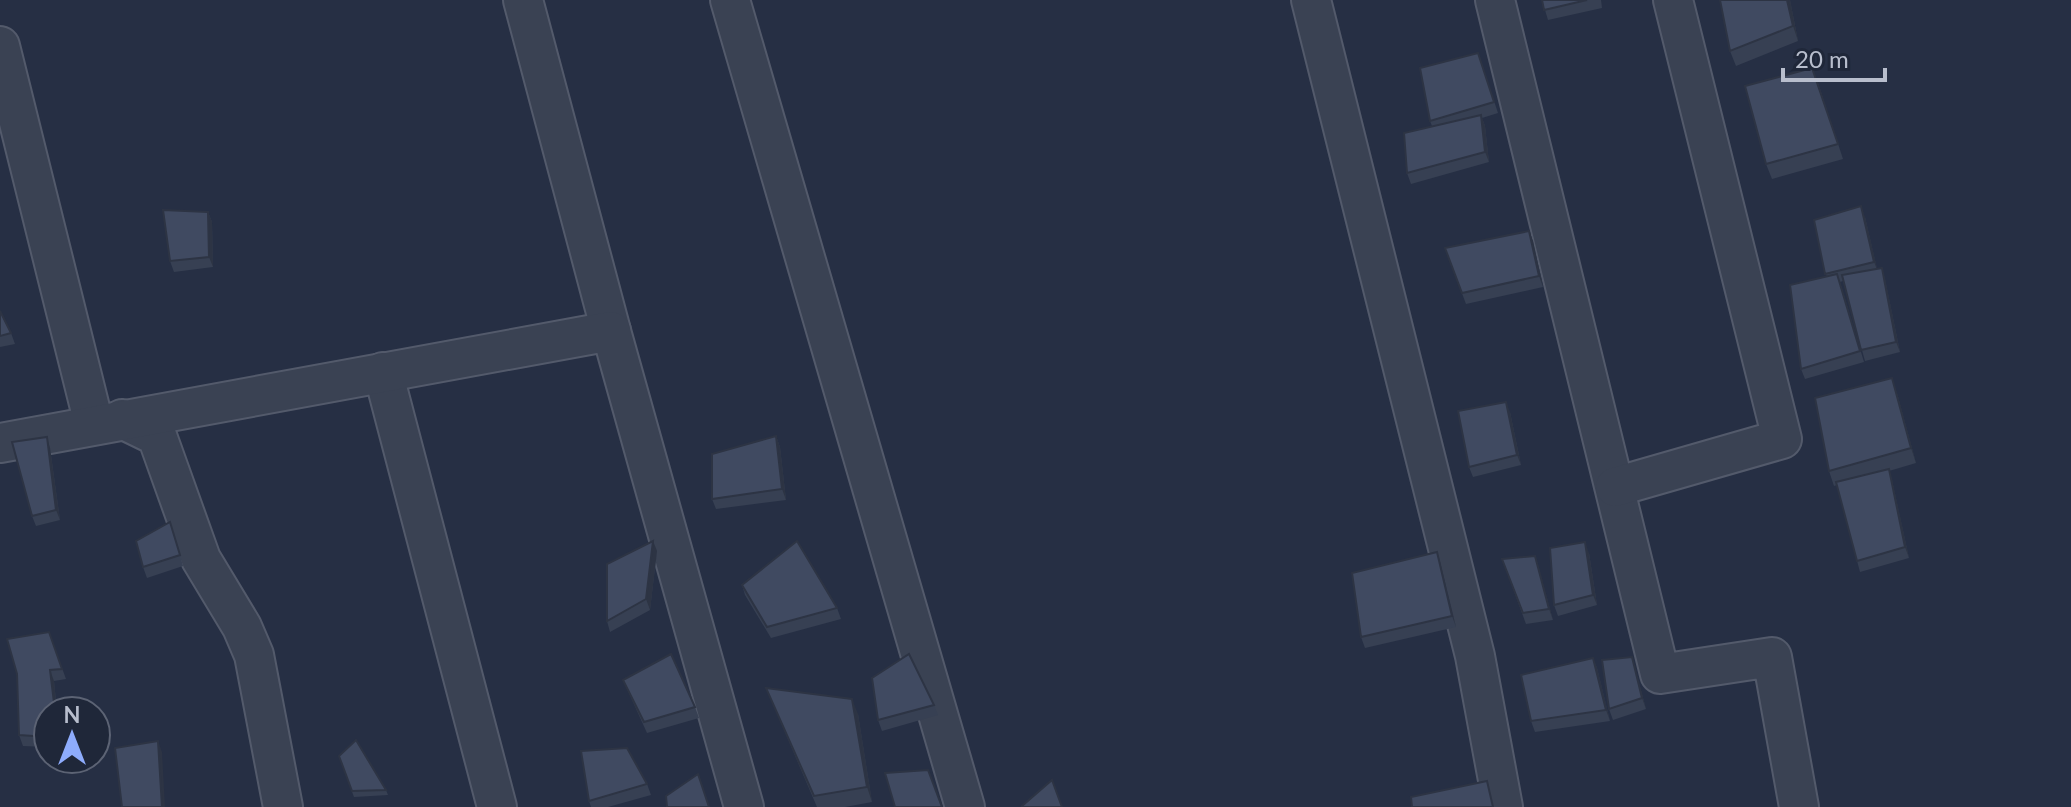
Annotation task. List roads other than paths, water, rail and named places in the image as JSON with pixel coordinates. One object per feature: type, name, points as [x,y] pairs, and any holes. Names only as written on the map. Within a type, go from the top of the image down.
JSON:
[{"type":"street","points":[[523,0],[611,331],[744,807]]},
{"type":"street","points":[[730,0],[965,807]]},
{"type":"street","points":[[1311,0],[1475,656],[1503,807]]},
{"type":"street","points":[[1495,0],[1660,674],[1772,657],[1799,807]]},
{"type":"street","points":[[1615,487],[1782,439],[1673,0]]},
{"type":"street","points":[[0,46],[108,421]]},
{"type":"street","points":[[0,443],[611,331]]},
{"type":"street","points":[[383,372],[497,807]]},
{"type":"street","points":[[108,421],[157,436],[201,559],[248,641],[283,807]]}]
